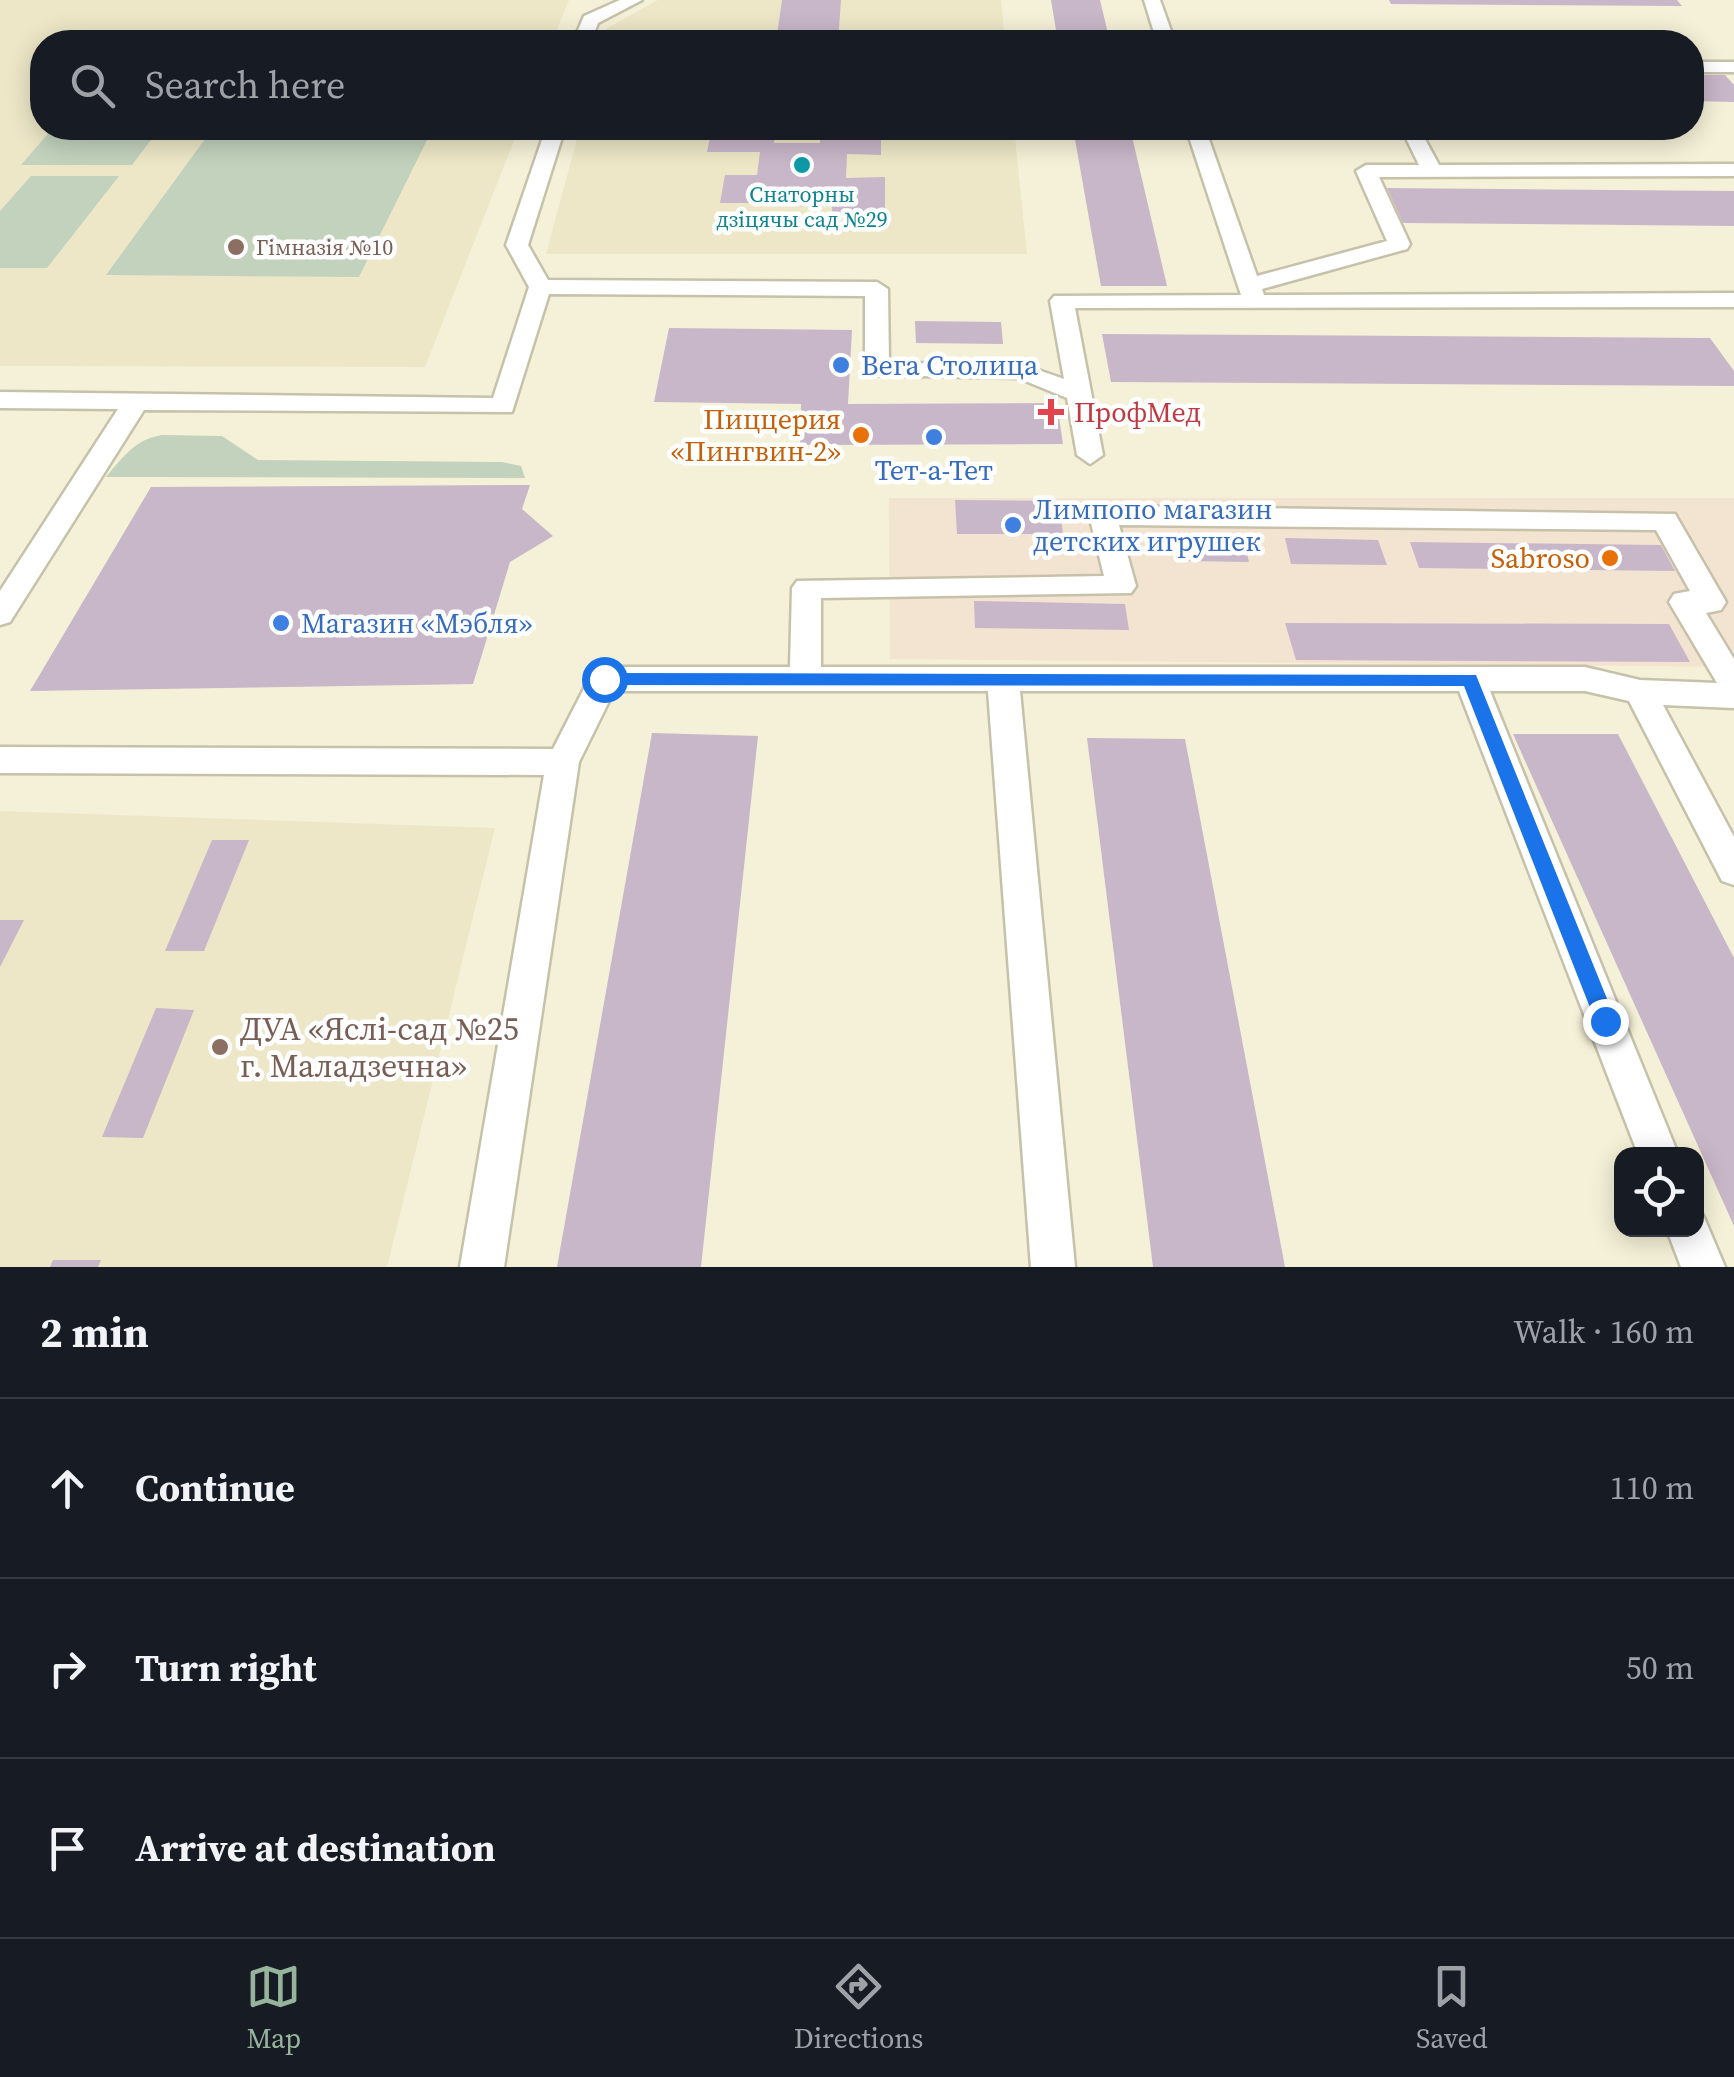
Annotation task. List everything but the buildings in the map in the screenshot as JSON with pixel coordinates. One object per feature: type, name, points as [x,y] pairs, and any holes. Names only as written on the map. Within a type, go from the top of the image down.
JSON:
[{"type":"lane","points":[[586,30],[590,20],[634,0]]},
{"type":"lane","points":[[1152,0],[1162,30]]},
{"type":"lane","points":[[1704,67],[1734,67]]},
{"type":"lane","points":[[0,400],[503,406],[540,286],[517,245],[551,140]]},
{"type":"lane","points":[[1199,140],[1252,294]]},
{"type":"lane","points":[[1416,140],[1432,171]]},
{"type":"lane","points":[[1252,294],[1399,244],[1366,171],[1734,170]]},
{"type":"lane","points":[[540,286],[876,289],[877,370],[1020,371],[1080,394]]},
{"type":"lane","points":[[1090,455],[1062,301],[1252,294],[1734,300]]},
{"type":"lane","points":[[0,614],[124,426],[134,400]]},
{"type":"lane","points":[[805,680],[807,588],[1121,586],[1103,515],[1664,521],[1711,602],[1684,602],[1734,685]]},
{"type":"lane","points":[[482,1267],[563,762],[604,679],[1585,679],[1640,692],[1734,696]]},
{"type":"lane","points":[[1003,680],[1053,1267]]},
{"type":"lane","points":[[1470,680],[1655,1147]]},
{"type":"lane","points":[[1640,692],[1734,870]]},
{"type":"lane","points":[[0,760],[563,762]]},
{"type":"lane","points":[[1691,1237],[1703,1267]]},
{"type":"shaded area","name":"Гімназія №10","points":[[0,0],[569,0],[557,30],[30,30],[30,140],[514,140],[425,367],[0,366]]},
{"type":"shaded area","points":[[658,0],[1001,0],[1004,30],[606,30]]},
{"type":"shaded area","points":[[577,140],[1015,140],[1027,254],[546,254]]},
{"type":"shaded area","points":[[889,498],[1734,498],[1734,667],[890,659]]},
{"type":"shaded area","name":"ДУА «Яслі-сад №25 г. Маладзечна»","points":[[0,811],[495,828],[387,1267],[0,1267]]},
{"type":"green space","points":[[43,140],[151,140],[132,165],[21,165]]},
{"type":"green space","points":[[204,140],[427,140],[359,277],[106,275]]},
{"type":"green space","points":[[31,176],[119,176],[47,268],[0,268],[0,211]]},
{"type":"green space","points":[[162,435],[222,436],[258,460],[502,462],[521,466],[525,478],[106,477],[137,445]]},
{"type":"place","name":"Снаторны дзіцячы сад №29","points":[[802,165]]},
{"type":"place","name":"Гімназія №10","points":[[236,247]]},
{"type":"place","name":"Вега Столица","points":[[841,365]]},
{"type":"place","name":"ПрофМед","points":[[1051,412]]},
{"type":"place","name":"Пиццерия «Пингвин-2»","points":[[861,435]]},
{"type":"place","name":"Тет-а-Тет","points":[[934,437]]},
{"type":"place","name":"Лимпопо магазин детских игрушек","points":[[1013,525]]},
{"type":"place","name":"Sabroso","points":[[1610,558]]},
{"type":"place","name":"Магазин «Мэбля»","points":[[281,623]]},
{"type":"place","name":"ДУА «Яслі-сад №25 г. Маладзечна»","points":[[220,1047]]},
{"type":"route","points":[[604,679],[1470,680],[1605,1021]]}]
